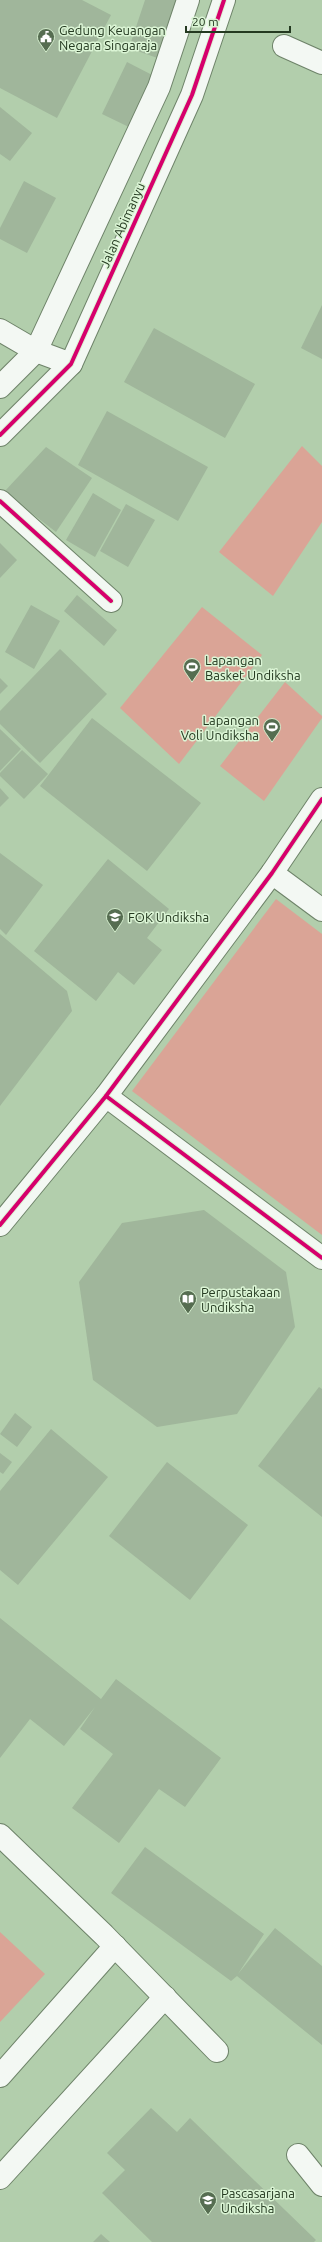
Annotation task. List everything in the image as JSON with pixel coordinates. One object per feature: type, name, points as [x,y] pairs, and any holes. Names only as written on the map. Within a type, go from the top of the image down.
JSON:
[{"type":"street","name":"Jalan Abimanyu","points":[[0,387],[36,351],[159,87],[188,0]]},
{"type":"street","name":"Jalan Abimanyu","points":[[0,435],[71,364],[192,95],[224,0]]},
{"type":"street","points":[[284,46],[322,62]]},
{"type":"street","points":[[159,87],[192,95]]},
{"type":"street","points":[[0,330],[36,351],[71,364]]},
{"type":"street","points":[[0,501],[111,601]]},
{"type":"street","points":[[0,1225],[106,1096],[272,873],[322,799]]},
{"type":"street","points":[[272,873],[322,910]]},
{"type":"street","points":[[106,1096],[322,1258]]},
{"type":"street","points":[[0,1834],[115,1946],[217,2051]]},
{"type":"street","points":[[0,2076],[115,1946]]},
{"type":"street","points":[[0,2178],[165,1998]]},
{"type":"street","points":[[298,2155],[322,2185]]},
{"type":"shaded area","points":[[302,446],[322,466],[322,522],[273,596],[219,552]]},
{"type":"shaded area","name":"Lapangan Basket Undiksha","points":[[202,607],[262,655],[179,764],[120,708]]},
{"type":"shaded area","name":"Lapangan Voli Undiksha","points":[[285,682],[322,716],[322,718],[264,801],[220,766]]},
{"type":"shaded area","points":[[276,899],[322,934],[322,1235],[132,1091]]},
{"type":"shaded area","points":[[0,1932],[45,1974],[0,2022]]},
{"type":"building","name":"Gedung Keuangan Negara Singaraja","points":[[0,0],[82,0],[111,15],[57,118],[0,88]]},
{"type":"building","points":[[145,0],[181,0],[163,60],[129,48]]},
{"type":"building","points":[[127,62],[158,78],[133,129],[102,114]]},
{"type":"building","points":[[0,107],[32,133],[10,161],[0,154]]},
{"type":"building","points":[[24,181],[56,198],[27,253],[0,239],[0,228]]},
{"type":"building","points":[[322,305],[322,359],[301,348]]},
{"type":"building","points":[[154,328],[255,384],[225,438],[124,382]]},
{"type":"building","points":[[107,411],[208,467],[178,521],[78,465]]},
{"type":"building","points":[[46,447],[92,478],[56,532],[4,492]]},
{"type":"building","points":[[93,493],[121,510],[95,557],[66,540]]},
{"type":"building","points":[[126,504],[155,520],[128,567],[100,551]]},
{"type":"building","points":[[0,543],[17,560],[0,578]]},
{"type":"building","points":[[77,595],[117,630],[104,646],[64,611]]},
{"type":"building","points":[[31,605],[60,621],[34,669],[5,652]]},
{"type":"building","points":[[60,649],[107,694],[40,763],[0,724],[0,711]]},
{"type":"building","points":[[0,678],[8,686],[0,694]]},
{"type":"building","points":[[92,718],[201,803],[147,871],[40,786]]},
{"type":"building","points":[[0,729],[21,749],[0,771]]},
{"type":"building","points":[[22,750],[48,774],[24,799],[0,776],[0,773]]},
{"type":"building","points":[[0,788],[9,798],[0,807]]},
{"type":"building","points":[[0,853],[43,885],[6,935],[0,929]]},
{"type":"building","points":[[108,859],[169,909],[147,938],[162,950],[134,985],[118,972],[96,1001],[34,951]]},
{"type":"building","points":[[0,934],[67,991],[72,1011],[0,1106]]},
{"type":"building","points":[[204,1210],[286,1272],[295,1327],[237,1414],[157,1427],[93,1380],[79,1282],[122,1223]]},
{"type":"building","points":[[319,1387],[322,1389],[322,1517],[258,1466]]},
{"type":"building","points":[[15,1413],[32,1427],[17,1447],[0,1434]]},
{"type":"building","points":[[51,1429],[108,1477],[18,1585],[0,1570],[0,1491]]},
{"type":"building","points":[[0,1453],[12,1462],[3,1474],[0,1472]]},
{"type":"building","points":[[167,1462],[248,1525],[190,1600],[109,1536]]},
{"type":"building","points":[[0,1618],[101,1699],[116,1679],[221,1758],[185,1807],[159,1789],[119,1843],[72,1808],[113,1754],[80,1729],[95,1707],[64,1746],[30,1719],[0,1758]]},
{"type":"building","points":[[145,1847],[264,1934],[238,1974],[275,1928],[322,1966],[322,2045],[237,1976],[231,1981],[111,1893]]},
{"type":"building","points":[[151,2108],[177,2132],[190,2118],[316,2240],[314,2242],[152,2242],[102,2193],[125,2170],[107,2153]]},
{"type":"building","points":[[101,2234],[110,2242],[93,2242]]},
{"type":"cycle path","points":[[0,435],[71,364],[192,95],[224,0]]},
{"type":"cycle path","points":[[0,501],[111,601]]},
{"type":"cycle path","points":[[0,1225],[106,1096],[272,873],[322,799]]},
{"type":"cycle path","points":[[106,1096],[322,1258]]},
{"type":"place","name":"Gedung Keuangan Negara Singaraja","points":[[46,52]]},
{"type":"place","name":"Lapangan Basket Undiksha","points":[[192,682]]},
{"type":"place","name":"Lapangan Voli Undiksha","points":[[272,742]]},
{"type":"place","name":"FOK Undiksha","points":[[115,932]]},
{"type":"place","name":"Perpustakaan Undiksha","points":[[188,1314]]},
{"type":"place","name":"Pascasarjana Undiksha","points":[[208,2215]]}]
